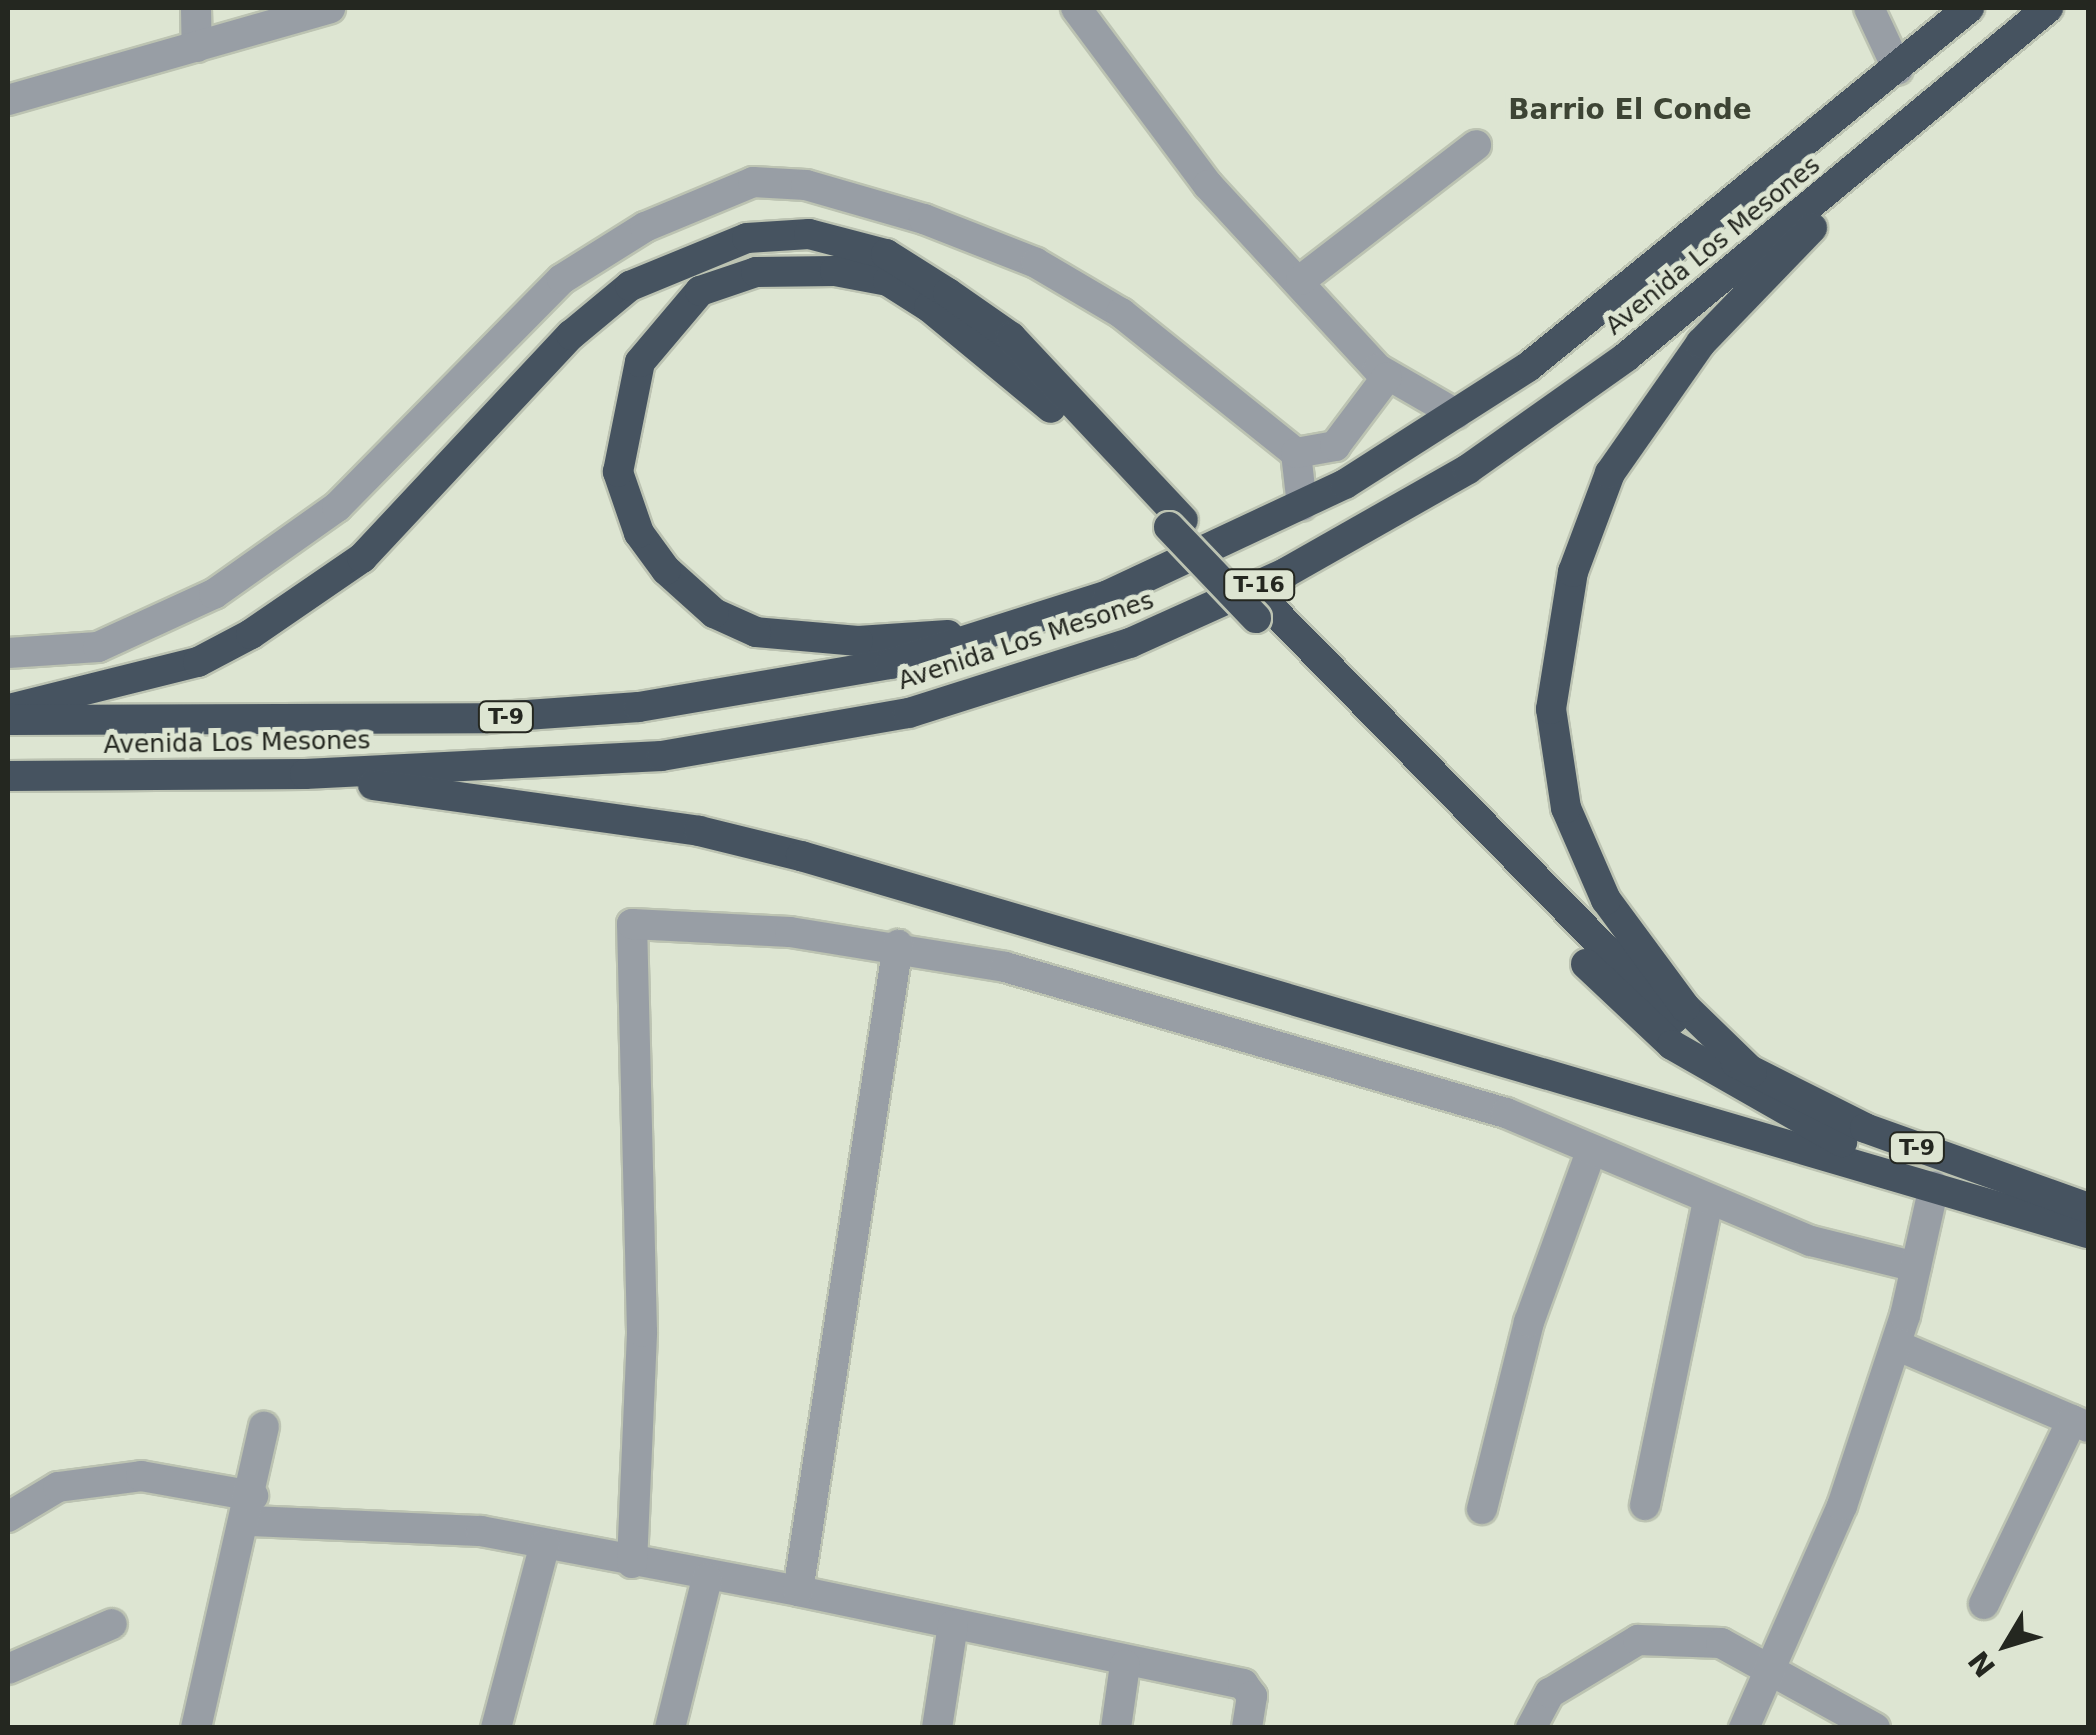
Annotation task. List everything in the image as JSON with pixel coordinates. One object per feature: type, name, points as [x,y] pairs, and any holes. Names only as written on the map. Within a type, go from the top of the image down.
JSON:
[{"type":"highway","name":"Avenida Los Mesones","points":[[8,720],[485,718],[639,707],[891,664],[996,633],[1177,568],[1302,506],[1456,414],[1600,314],[1970,8]]},
{"type":"highway","name":"Avenida Los Mesones","points":[[8,776],[306,774],[756,744],[909,713],[1130,643],[1303,564],[1468,469],[1626,357],[2048,8]]},
{"type":"highway","points":[[1752,1072],[1637,950],[1566,808],[1551,709],[1565,607],[1594,504],[1650,406],[1934,101]]},
{"type":"highway","points":[[8,709],[198,662],[251,634],[362,558],[570,335],[630,286],[747,238],[809,234],[886,254],[948,293],[1010,337],[1176,524]]},
{"type":"highway","points":[[996,633],[858,641],[756,632],[714,613],[666,570],[639,533],[618,472],[624,411],[640,362],[700,291],[756,272],[888,282],[1008,366],[1176,524],[1606,956],[1704,1044],[1752,1072]]},
{"type":"highway","points":[[1264,613],[1672,1045],[1725,1082],[1934,1186]]},
{"type":"highway","points":[[306,774],[699,831],[801,856],[1934,1186]]},
{"type":"highway","name":"T-9","points":[[1752,1072],[1865,1128],[2088,1208]]},
{"type":"highway","name":"T-9","points":[[1934,1186],[2088,1233]]},
{"type":"street","points":[[196,8],[197,47]]},
{"type":"street","points":[[8,100],[330,8]]},
{"type":"street","points":[[1076,8],[1208,185],[1301,280],[1387,377],[1456,414]]},
{"type":"street","points":[[1869,8],[1898,70]]},
{"type":"street","points":[[1301,280],[1476,146]]},
{"type":"street","points":[[8,653],[121,640],[214,594],[337,508],[562,279],[645,227],[753,182],[806,185],[924,219],[1036,263],[1121,313],[1296,453],[1302,506]]},
{"type":"street","points":[[1296,453],[1335,446],[1387,377]]},
{"type":"street","points":[[632,1563],[642,1332],[632,924],[898,945],[1335,1058],[1401,1088],[1506,1113],[1590,1154],[1708,1202],[1916,1267]]},
{"type":"street","points":[[798,1591],[898,945]]},
{"type":"street","points":[[1482,1509],[1529,1322],[1590,1154]]},
{"type":"street","points":[[1744,1728],[1842,1506],[1896,1345],[1934,1186]]},
{"type":"street","points":[[1645,1504],[1708,1202]]},
{"type":"street","points":[[1896,1345],[2080,1424],[1984,1604]]},
{"type":"street","points":[[196,1728],[251,1508],[264,1427]]},
{"type":"street","points":[[8,1517],[58,1488],[141,1476],[251,1508],[480,1532],[707,1578],[798,1591],[1125,1665],[1249,1686],[1247,1728]]},
{"type":"street","points":[[496,1728],[545,1544]]},
{"type":"street","points":[[670,1728],[707,1578]]},
{"type":"street","points":[[8,1669],[112,1624]]},
{"type":"street","points":[[936,1728],[954,1624]]},
{"type":"street","points":[[1530,1728],[1550,1693],[1638,1640],[1721,1643],[1768,1674],[1875,1728]]},
{"type":"street","points":[[1116,1728],[1125,1665]]},
{"type":"district","name":"Barrio El Conde","points":[[1630,110]]}]
